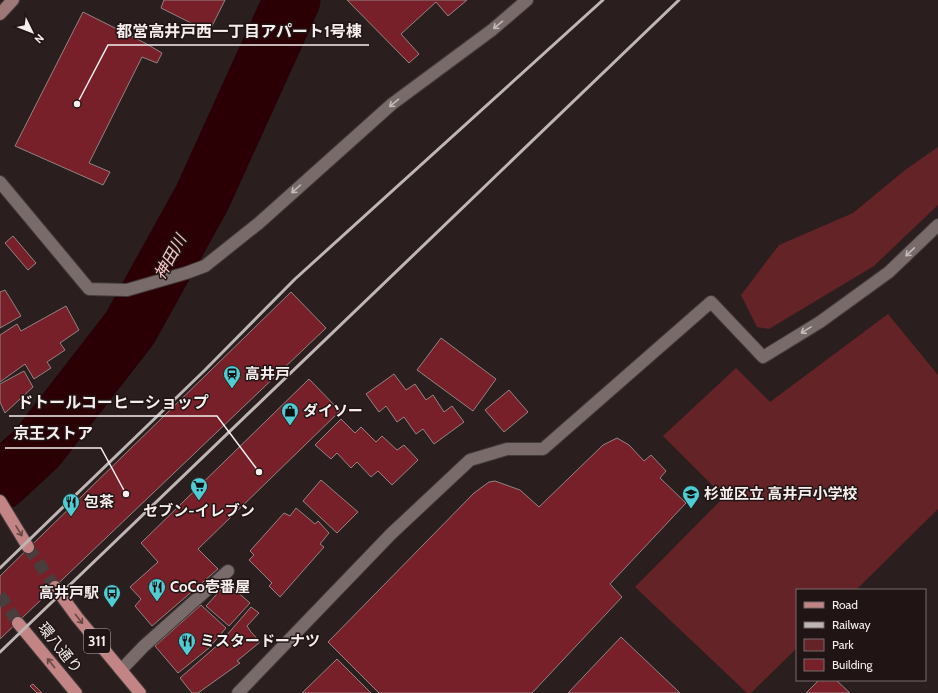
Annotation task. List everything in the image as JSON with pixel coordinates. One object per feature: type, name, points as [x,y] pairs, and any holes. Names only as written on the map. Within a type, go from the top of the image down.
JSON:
[{"type":"main road","points":[[0,501],[28,547]]},
{"type":"main road","name":"311","points":[[55,587],[77,617],[140,693]]},
{"type":"main road","name":"環八通り","points":[[18,622],[76,693]]},
{"type":"street","points":[[0,14],[13,0]]},
{"type":"street","points":[[0,182],[89,290],[127,290],[186,273],[205,266],[259,223],[392,104],[492,30],[527,0]]},
{"type":"street","points":[[238,693],[391,534],[470,460],[507,449],[543,450],[711,302],[763,357],[820,322],[889,272],[938,225]]},
{"type":"street","points":[[121,670],[144,646],[228,571]]},
{"type":"green space","points":[[938,147],[938,205],[874,266],[769,329],[757,327],[741,295],[779,245],[853,213],[905,170]]},
{"type":"green space","points":[[888,314],[938,375],[938,509],[857,589],[796,589],[796,649],[751,693],[747,693],[635,587],[724,497],[663,436],[736,368],[770,402]]},
{"type":"building","points":[[164,0],[225,0],[209,32],[161,8]]},
{"type":"building","points":[[347,0],[467,0],[448,16],[436,2],[401,34],[419,54],[409,63]]},
{"type":"building","points":[[83,12],[162,53],[157,63],[142,57],[89,163],[110,172],[103,185],[15,146]]},
{"type":"building","points":[[13,236],[36,263],[28,270],[5,243]]},
{"type":"building","points":[[5,290],[21,316],[0,328],[0,292]]},
{"type":"building","points":[[291,292],[326,328],[0,639],[0,576]]},
{"type":"building","points":[[66,306],[79,330],[60,343],[65,350],[47,362],[51,368],[34,379],[25,364],[0,382],[0,335],[17,324],[21,331]]},
{"type":"building","points":[[441,338],[496,379],[473,411],[417,370]]},
{"type":"building","points":[[24,371],[33,387],[5,413],[0,402],[0,384]]},
{"type":"building","points":[[394,374],[406,390],[415,384],[426,400],[433,395],[444,412],[452,406],[464,422],[434,444],[423,429],[416,434],[404,417],[397,422],[386,406],[379,412],[366,394]]},
{"type":"building","points":[[309,379],[340,411],[198,549],[218,569],[152,626],[135,606],[141,599],[130,587],[158,562],[141,543]]},
{"type":"building","points":[[509,390],[528,412],[504,432],[485,410]]},
{"type":"building","points":[[341,419],[355,433],[361,427],[376,442],[382,436],[397,450],[404,445],[418,460],[392,485],[378,471],[371,477],[357,462],[351,468],[337,453],[331,459],[315,445]]},
{"type":"building","points":[[617,438],[629,445],[644,461],[651,455],[666,471],[660,478],[686,503],[610,584],[622,597],[532,693],[379,693],[328,642],[474,493],[489,482],[495,481],[520,490],[539,507],[603,445]]},
{"type":"building","points":[[321,480],[358,512],[337,533],[303,501]]},
{"type":"building","points":[[296,508],[315,524],[318,521],[329,533],[320,544],[324,547],[280,597],[269,586],[272,583],[249,560],[254,555],[250,551],[284,513],[290,516]]},
{"type":"building","points":[[227,583],[250,603],[229,626],[206,606]]},
{"type":"building","points":[[201,605],[226,628],[209,648],[178,673],[155,646]]},
{"type":"building","points":[[251,607],[259,613],[247,626],[260,642],[237,661],[240,663],[198,693],[192,693],[180,678],[220,643]]},
{"type":"building","points":[[621,637],[680,693],[568,693]]},
{"type":"building","points":[[337,659],[371,693],[302,693]]},
{"type":"building","points":[[818,681],[837,681],[850,693],[806,693]]},
{"type":"building","points":[[33,684],[42,693],[37,693],[30,686]]},
{"type":"waterway","name":"神田川","points":[[0,482],[37,448],[130,328],[202,198],[292,0]]},
{"type":"tunnel","points":[[28,547],[55,587]]},
{"type":"tunnel","points":[[0,595],[18,623]]},
{"type":"railway","points":[[0,568],[205,370],[295,279],[603,0]]},
{"type":"railway","points":[[0,652],[679,0]]},
{"type":"place","name":"都営高井戸西一丁目アパート1号棟","points":[[77,104]]},
{"type":"place","name":"高井戸","points":[[232,389]]},
{"type":"place","name":"ダイソー","points":[[290,426]]},
{"type":"place","name":"ドトールコーヒーショップ","points":[[259,472]]},
{"type":"place","name":"京王ストア","points":[[126,494]]},
{"type":"place","name":"セブン-イレブン","points":[[199,501]]},
{"type":"place","name":"杉並区立 高井戸小学校","points":[[691,509]]},
{"type":"place","name":"包茶","points":[[71,517]]},
{"type":"place","name":"CoCo壱番屋","points":[[157,602]]},
{"type":"place","name":"高井戸駅","points":[[112,608]]},
{"type":"place","name":"ミスタードーナツ","points":[[187,656]]}]
